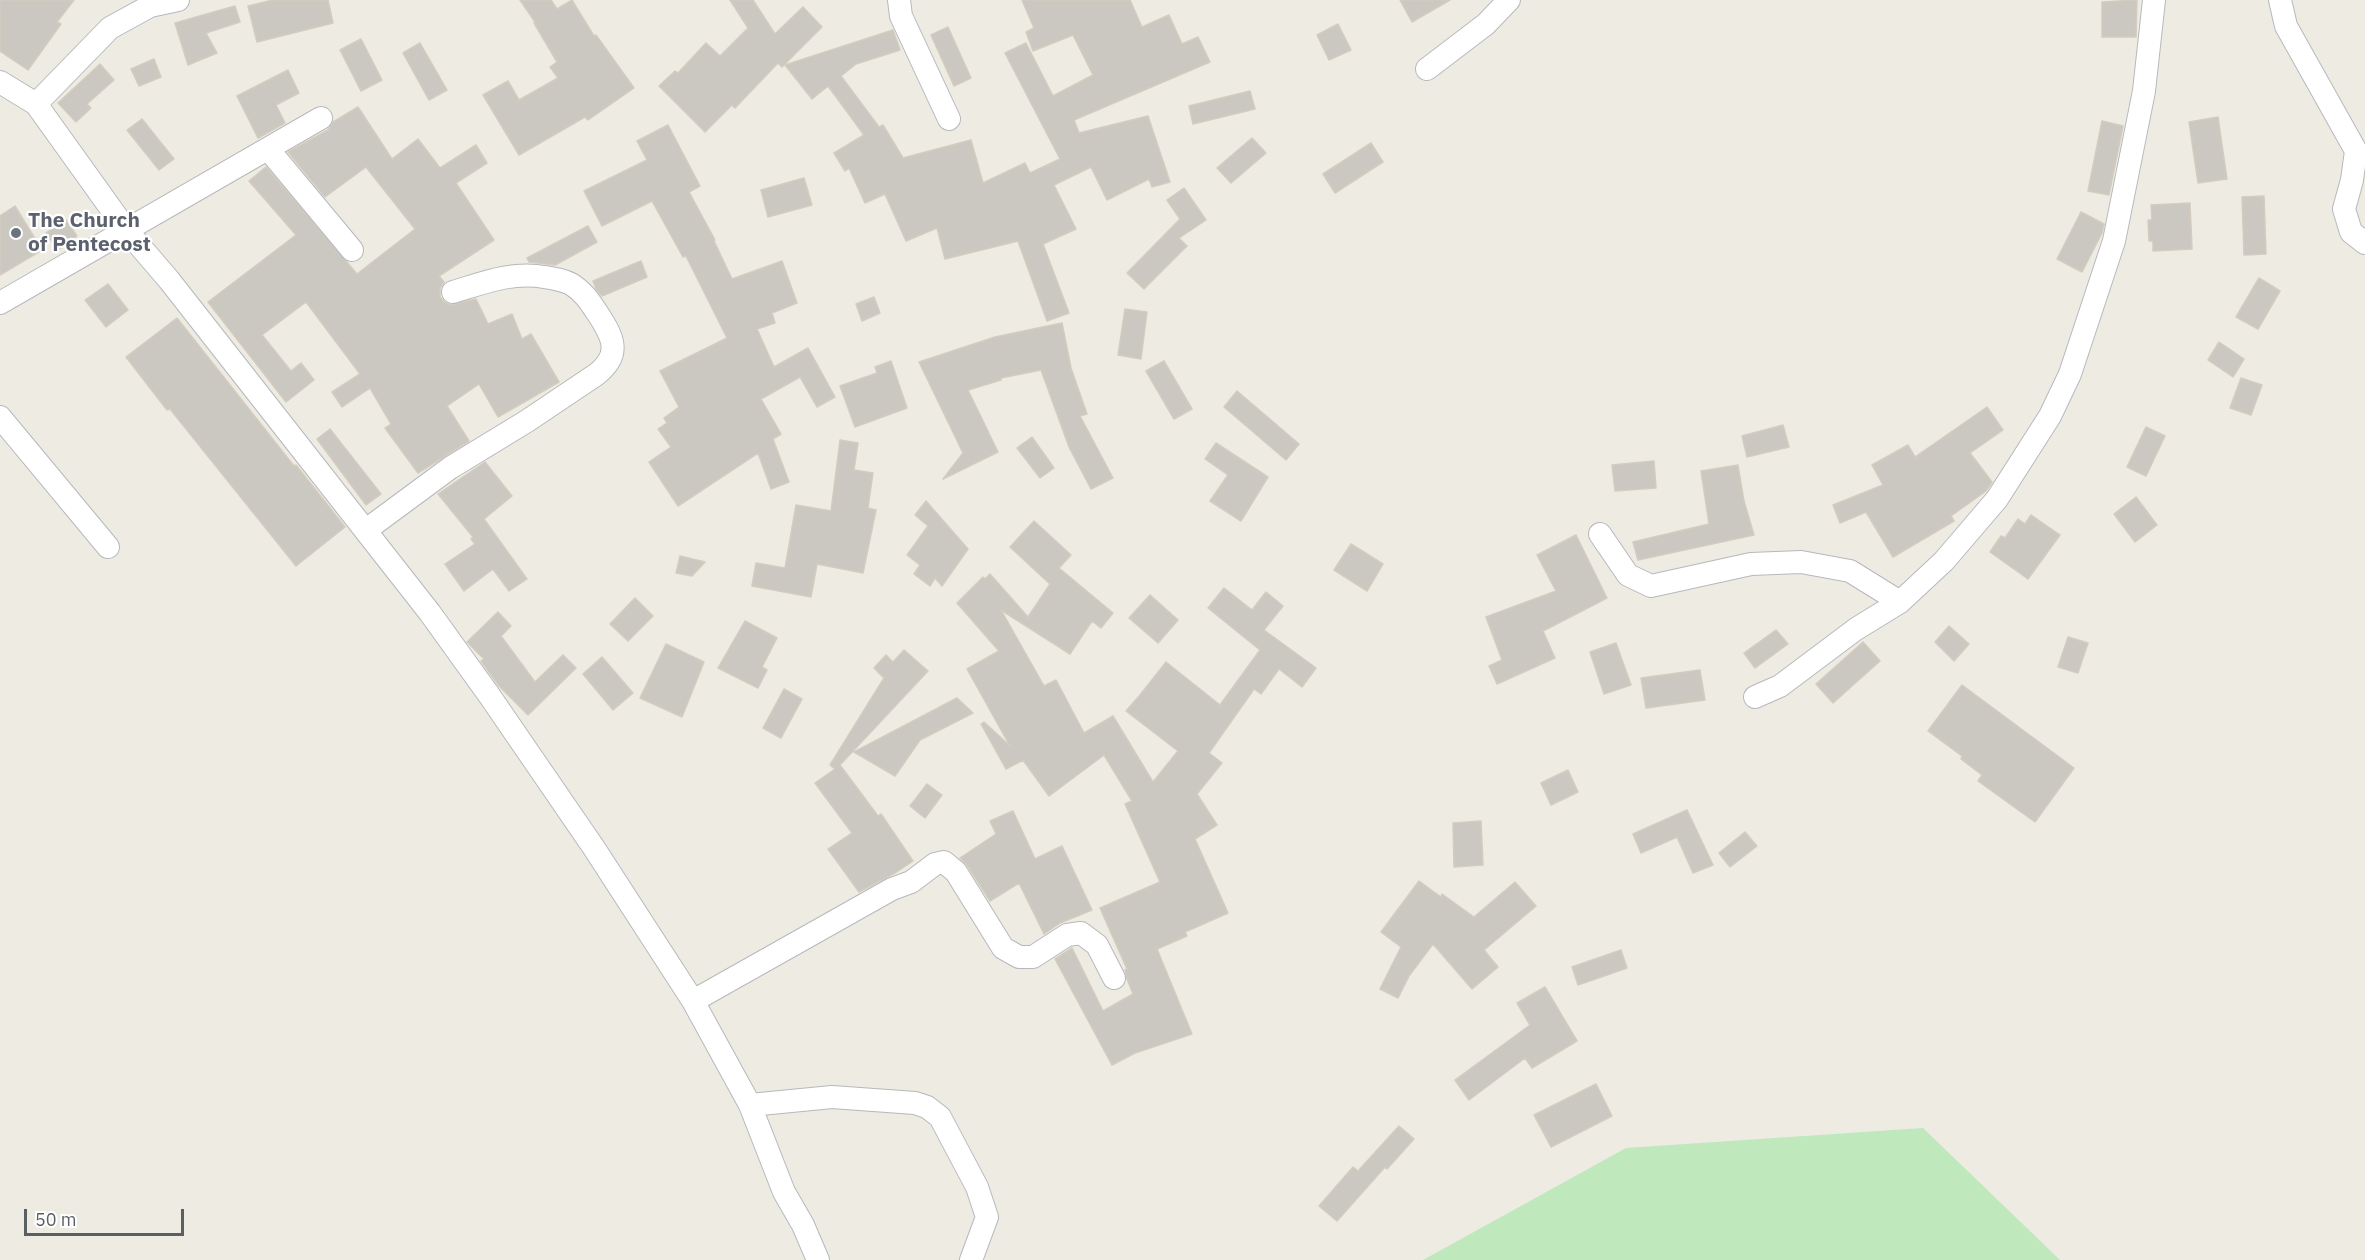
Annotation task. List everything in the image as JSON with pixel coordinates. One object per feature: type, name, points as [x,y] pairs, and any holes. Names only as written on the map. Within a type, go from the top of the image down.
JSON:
[{"type":"street","points":[[36,104],[110,28],[150,6],[178,0]]},
{"type":"street","points":[[899,0],[901,16],[949,119]]},
{"type":"street","points":[[1427,69],[1486,24],[1509,0]]},
{"type":"street","points":[[1755,697],[1780,686],[1856,629],[1900,602],[1944,561],[1997,499],[2050,416],[2070,374],[2114,241],[2144,91],[2154,0]]},
{"type":"street","points":[[2280,0],[2286,26],[2356,151],[2352,180],[2344,209],[2351,232],[2365,243]]},
{"type":"street","points":[[0,82],[36,104],[127,231],[170,279],[366,530],[489,695],[594,848],[693,1001],[750,1105],[784,1192],[803,1225],[818,1260]]},
{"type":"street","points":[[0,303],[321,118]]},
{"type":"street","points":[[268,148],[352,250]]},
{"type":"street","points":[[366,530],[450,468],[597,374],[606,367],[612,355],[611,334],[586,295],[568,282],[542,276],[511,275],[453,292]]},
{"type":"street","points":[[0,417],[108,547]]},
{"type":"street","points":[[1600,534],[1628,575],[1651,585],[1751,564],[1801,562],[1850,571],[1900,602]]},
{"type":"street","points":[[693,1001],[892,890],[911,882],[935,864],[944,862],[956,872],[1003,948],[1019,957],[1033,957],[1067,935],[1081,933],[1097,945],[1114,978]]},
{"type":"street","points":[[750,1105],[832,1097],[915,1103],[927,1107],[940,1117],[976,1187],[987,1217],[971,1260]]},
{"type":"green space","points":[[1923,1128],[2060,1260],[1423,1260],[1626,1148]]},
{"type":"building","points":[[0,0],[74,0],[57,22],[61,24],[28,70],[0,51]]},
{"type":"building","points":[[273,0],[328,0],[333,23],[257,42],[248,6]]},
{"type":"building","points":[[520,0],[551,0],[557,9],[572,0],[594,36],[596,35],[634,88],[588,120],[585,117],[519,155],[483,95],[508,81],[519,100],[558,78],[550,67],[557,62]]},
{"type":"building","points":[[730,0],[753,0],[775,34],[803,7],[822,27],[782,67],[778,63],[735,108],[732,105],[705,132],[659,86],[675,71],[678,73],[706,43],[720,56],[748,28]]},
{"type":"building","points":[[1022,0],[1130,0],[1142,27],[1169,15],[1182,44],[1198,37],[1210,62],[1074,120],[1079,133],[1148,116],[1170,182],[1152,187],[1149,179],[1107,200],[1091,167],[1054,185],[1076,229],[1043,244],[1069,313],[1047,321],[1018,241],[945,259],[937,228],[906,241],[885,194],[865,203],[849,168],[845,171],[834,153],[864,135],[828,86],[812,99],[785,65],[893,30],[900,50],[856,64],[841,76],[879,127],[883,125],[903,158],[971,140],[983,183],[1025,163],[1030,173],[1060,159],[1005,53],[1026,43],[1053,96],[1093,75],[1073,35],[1033,51],[1026,32],[1034,28]]},
{"type":"building","points":[[1400,0],[1450,0],[1412,22]]},
{"type":"building","points":[[2137,0],[2136,37],[2102,37],[2102,2]]},
{"type":"building","points":[[235,6],[240,22],[206,33],[217,53],[188,65],[175,23]]},
{"type":"building","points":[[1338,24],[1351,50],[1329,60],[1317,35]]},
{"type":"building","points":[[948,27],[971,78],[954,86],[931,35]]},
{"type":"building","points":[[361,39],[382,80],[361,91],[340,50]]},
{"type":"building","points":[[420,43],[447,90],[429,100],[403,53]]},
{"type":"building","points":[[154,59],[161,77],[139,86],[131,69]]},
{"type":"building","points":[[100,64],[114,80],[87,104],[91,108],[76,122],[58,103]]},
{"type":"building","points":[[288,70],[299,93],[276,105],[285,123],[258,138],[237,96]]},
{"type":"building","points":[[1250,91],[1255,109],[1193,124],[1189,106]]},
{"type":"building","points":[[358,107],[392,159],[418,139],[440,168],[476,145],[487,163],[456,183],[494,240],[439,276],[444,282],[440,288],[440,297],[451,305],[476,299],[488,324],[512,314],[522,339],[531,334],[559,382],[498,417],[479,384],[447,406],[469,441],[418,473],[385,428],[391,424],[370,388],[342,407],[332,392],[360,374],[306,302],[262,335],[291,371],[301,363],[314,380],[286,402],[208,302],[296,235],[249,181],[266,167],[357,274],[415,229],[366,167],[325,197],[288,152],[328,130],[333,122]]},
{"type":"building","points":[[2218,117],[2227,179],[2198,183],[2189,122]]},
{"type":"building","points":[[142,119],[174,159],[159,170],[127,130]]},
{"type":"building","points":[[2102,121],[2123,126],[2109,195],[2088,191]]},
{"type":"building","points":[[668,125],[700,186],[689,192],[715,240],[732,279],[782,261],[797,303],[772,313],[775,323],[757,329],[774,367],[808,348],[835,397],[817,407],[800,377],[761,399],[781,434],[773,439],[789,482],[771,489],[758,453],[678,506],[649,462],[671,447],[658,429],[667,423],[664,418],[679,407],[660,371],[727,338],[686,256],[683,257],[652,201],[602,226],[584,191],[647,160],[637,141]]},
{"type":"building","points":[[1252,138],[1266,153],[1231,183],[1217,168]]},
{"type":"building","points":[[1371,143],[1383,162],[1335,193],[1323,174]]},
{"type":"building","points":[[804,178],[812,205],[768,217],[761,190]]},
{"type":"building","points":[[1184,188],[1206,220],[1179,238],[1187,246],[1144,289],[1127,273],[1180,219],[1167,200]]},
{"type":"building","points":[[2264,196],[2266,254],[2244,255],[2242,197]]},
{"type":"building","points":[[2190,203],[2192,249],[2153,251],[2153,241],[2149,241],[2148,220],[2152,220],[2151,205]]},
{"type":"building","name":"The Church of Pentecost","points":[[15,206],[42,250],[0,275],[0,216]]},
{"type":"building","points":[[2081,212],[2104,224],[2102,233],[2082,272],[2057,259]]},
{"type":"building","points":[[65,219],[77,236],[58,250],[46,233]]},
{"type":"building","points":[[588,226],[597,242],[555,265],[529,262],[527,258]]},
{"type":"building","points":[[641,261],[647,277],[602,296],[596,289],[593,281]]},
{"type":"building","points":[[2259,278],[2280,291],[2258,329],[2236,317]]},
{"type":"building","points":[[108,284],[128,310],[106,327],[85,300]]},
{"type":"building","points":[[874,297],[880,313],[862,321],[856,304]]},
{"type":"building","points":[[1125,309],[1147,312],[1141,359],[1118,355]]},
{"type":"building","points":[[177,318],[345,527],[296,566],[126,357]]},
{"type":"building","points":[[1062,323],[1071,368],[1087,414],[1080,416],[1113,478],[1091,489],[1069,447],[1041,370],[1001,378],[1001,380],[968,390],[998,452],[943,479],[963,453],[919,362],[995,337]]},
{"type":"building","points":[[2219,342],[2244,359],[2233,377],[2208,360]]},
{"type":"building","points":[[891,361],[907,408],[855,427],[840,386],[877,373],[875,367]]},
{"type":"building","points":[[1164,361],[1192,409],[1174,419],[1146,371]]},
{"type":"building","points":[[2241,378],[2262,385],[2251,415],[2230,408]]},
{"type":"building","points":[[1237,391],[1299,444],[1286,460],[1224,407]]},
{"type":"building","points":[[1987,407],[2003,430],[1970,453],[1992,482],[1986,491],[1951,516],[1954,521],[1893,557],[1866,512],[1840,523],[1833,505],[1883,485],[1872,465],[1908,445],[1915,457]]},
{"type":"building","points":[[1783,425],[1789,447],[1747,457],[1742,436]]},
{"type":"building","points":[[2146,427],[2165,436],[2146,476],[2127,467]]},
{"type":"building","points":[[330,429],[381,494],[366,505],[317,439]]},
{"type":"building","points":[[1032,437],[1054,468],[1040,478],[1017,448]]},
{"type":"building","points":[[840,440],[858,443],[854,470],[873,473],[868,508],[876,510],[863,573],[817,564],[811,597],[752,586],[756,563],[785,568],[796,505],[831,511]]},
{"type":"building","points":[[1216,443],[1268,477],[1241,521],[1210,501],[1228,475],[1205,459]]},
{"type":"building","points":[[1654,461],[1656,488],[1615,491],[1612,465]]},
{"type":"building","points":[[485,462],[512,496],[484,519],[527,579],[509,591],[493,569],[464,591],[445,564],[475,544],[471,539],[473,537],[438,494]]},
{"type":"building","points":[[1738,465],[1744,501],[1754,535],[1638,560],[1633,542],[1709,524],[1701,471]]},
{"type":"building","points":[[2136,497],[2157,525],[2135,542],[2114,514]]},
{"type":"building","points":[[926,501],[968,549],[942,586],[935,578],[930,586],[914,574],[920,565],[907,555],[928,526],[915,515]]},
{"type":"building","points":[[2031,515],[2060,535],[2028,579],[1990,552],[2001,536],[2005,538],[2018,519],[2025,524]]},
{"type":"building","points":[[1034,521],[1071,555],[1059,568],[1113,613],[1101,628],[1092,621],[1070,654],[1001,610],[1044,686],[1056,680],[1084,733],[1113,716],[1153,782],[1178,751],[1126,711],[1166,662],[1220,705],[1260,650],[1208,608],[1224,588],[1252,610],[1266,592],[1283,606],[1264,630],[1316,668],[1302,687],[1279,669],[1261,694],[1254,689],[1209,753],[1222,763],[1197,794],[1217,825],[1195,839],[1228,913],[1185,932],[1187,936],[1157,949],[1192,1034],[1135,1053],[1112,1065],[1055,959],[1072,948],[1103,1011],[1133,994],[1127,979],[1125,970],[1127,969],[1100,908],[1160,882],[1125,804],[1132,801],[1104,755],[1049,796],[1023,760],[1006,769],[981,724],[984,722],[1010,746],[967,669],[999,651],[957,603],[983,577],[985,579],[990,574],[1028,617],[1050,584],[1010,547]]},
{"type":"building","points":[[1576,535],[1607,598],[1543,631],[1555,658],[1497,684],[1489,666],[1502,660],[1486,617],[1556,591],[1537,555]]},
{"type":"building","points":[[1351,544],[1383,564],[1367,591],[1334,570]]},
{"type":"building","points":[[680,556],[705,562],[692,576],[676,573]]},
{"type":"building","points":[[1150,595],[1178,620],[1158,643],[1129,618]]},
{"type":"building","points":[[635,598],[653,616],[628,641],[610,624]]},
{"type":"building","points":[[498,612],[511,626],[501,636],[535,682],[563,655],[576,668],[528,715],[499,686],[481,661],[484,659],[467,642]]},
{"type":"building","points":[[745,621],[777,638],[762,667],[767,670],[758,688],[718,668]]},
{"type":"building","points":[[1949,626],[1969,644],[1954,661],[1935,642]]},
{"type":"building","points":[[1776,630],[1788,644],[1755,668],[1744,653]]},
{"type":"building","points":[[2068,637],[2088,643],[2078,673],[2058,667]]},
{"type":"building","points":[[1863,642],[1880,661],[1833,703],[1816,684]]},
{"type":"building","points":[[1616,643],[1631,685],[1604,694],[1590,652]]},
{"type":"building","points":[[666,644],[704,662],[682,717],[640,698]]},
{"type":"building","points":[[904,650],[928,671],[840,765],[878,816],[881,814],[913,861],[859,892],[828,849],[852,833],[815,783],[835,769],[830,765],[884,678],[874,668],[886,655],[893,662]]},
{"type":"building","points":[[602,657],[633,693],[613,710],[583,674]]},
{"type":"building","points":[[1700,670],[1705,700],[1646,708],[1641,678]]},
{"type":"building","points":[[1962,685],[2074,768],[2035,822],[1978,781],[1982,775],[1961,759],[1962,756],[1928,731]]},
{"type":"building","points":[[784,689],[802,699],[781,738],[763,728]]},
{"type":"building","points":[[957,698],[973,713],[920,740],[895,776],[854,752]]},
{"type":"building","points":[[1568,770],[1578,792],[1551,805],[1541,783]]},
{"type":"building","points":[[927,784],[942,795],[925,818],[910,806]]},
{"type":"building","points":[[1687,810],[1713,865],[1693,873],[1677,837],[1641,853],[1633,834]]},
{"type":"building","points":[[1013,811],[1035,859],[1062,846],[1092,910],[1060,923],[1044,934],[1019,883],[990,901],[960,858],[996,834],[990,821]]},
{"type":"building","points":[[1481,821],[1483,865],[1454,867],[1453,823]]},
{"type":"building","points":[[1745,832],[1757,846],[1730,867],[1719,853]]},
{"type":"building","points":[[1419,881],[1474,917],[1515,882],[1536,906],[1484,950],[1498,967],[1472,989],[1433,944],[1409,976],[1398,998],[1380,989],[1401,947],[1381,932]]},
{"type":"building","points":[[1621,950],[1627,968],[1578,985],[1572,967]]},
{"type":"building","points":[[1545,987],[1577,1041],[1532,1068],[1525,1058],[1469,1100],[1455,1080],[1530,1025],[1517,1003]]},
{"type":"building","points":[[1596,1084],[1612,1116],[1551,1147],[1534,1115]]},
{"type":"building","points":[[1399,1126],[1414,1139],[1387,1169],[1385,1167],[1337,1221],[1319,1206],[1353,1167],[1358,1171]]},
{"type":"place","name":"The Church of Pentecost","points":[[16,233]]}]
